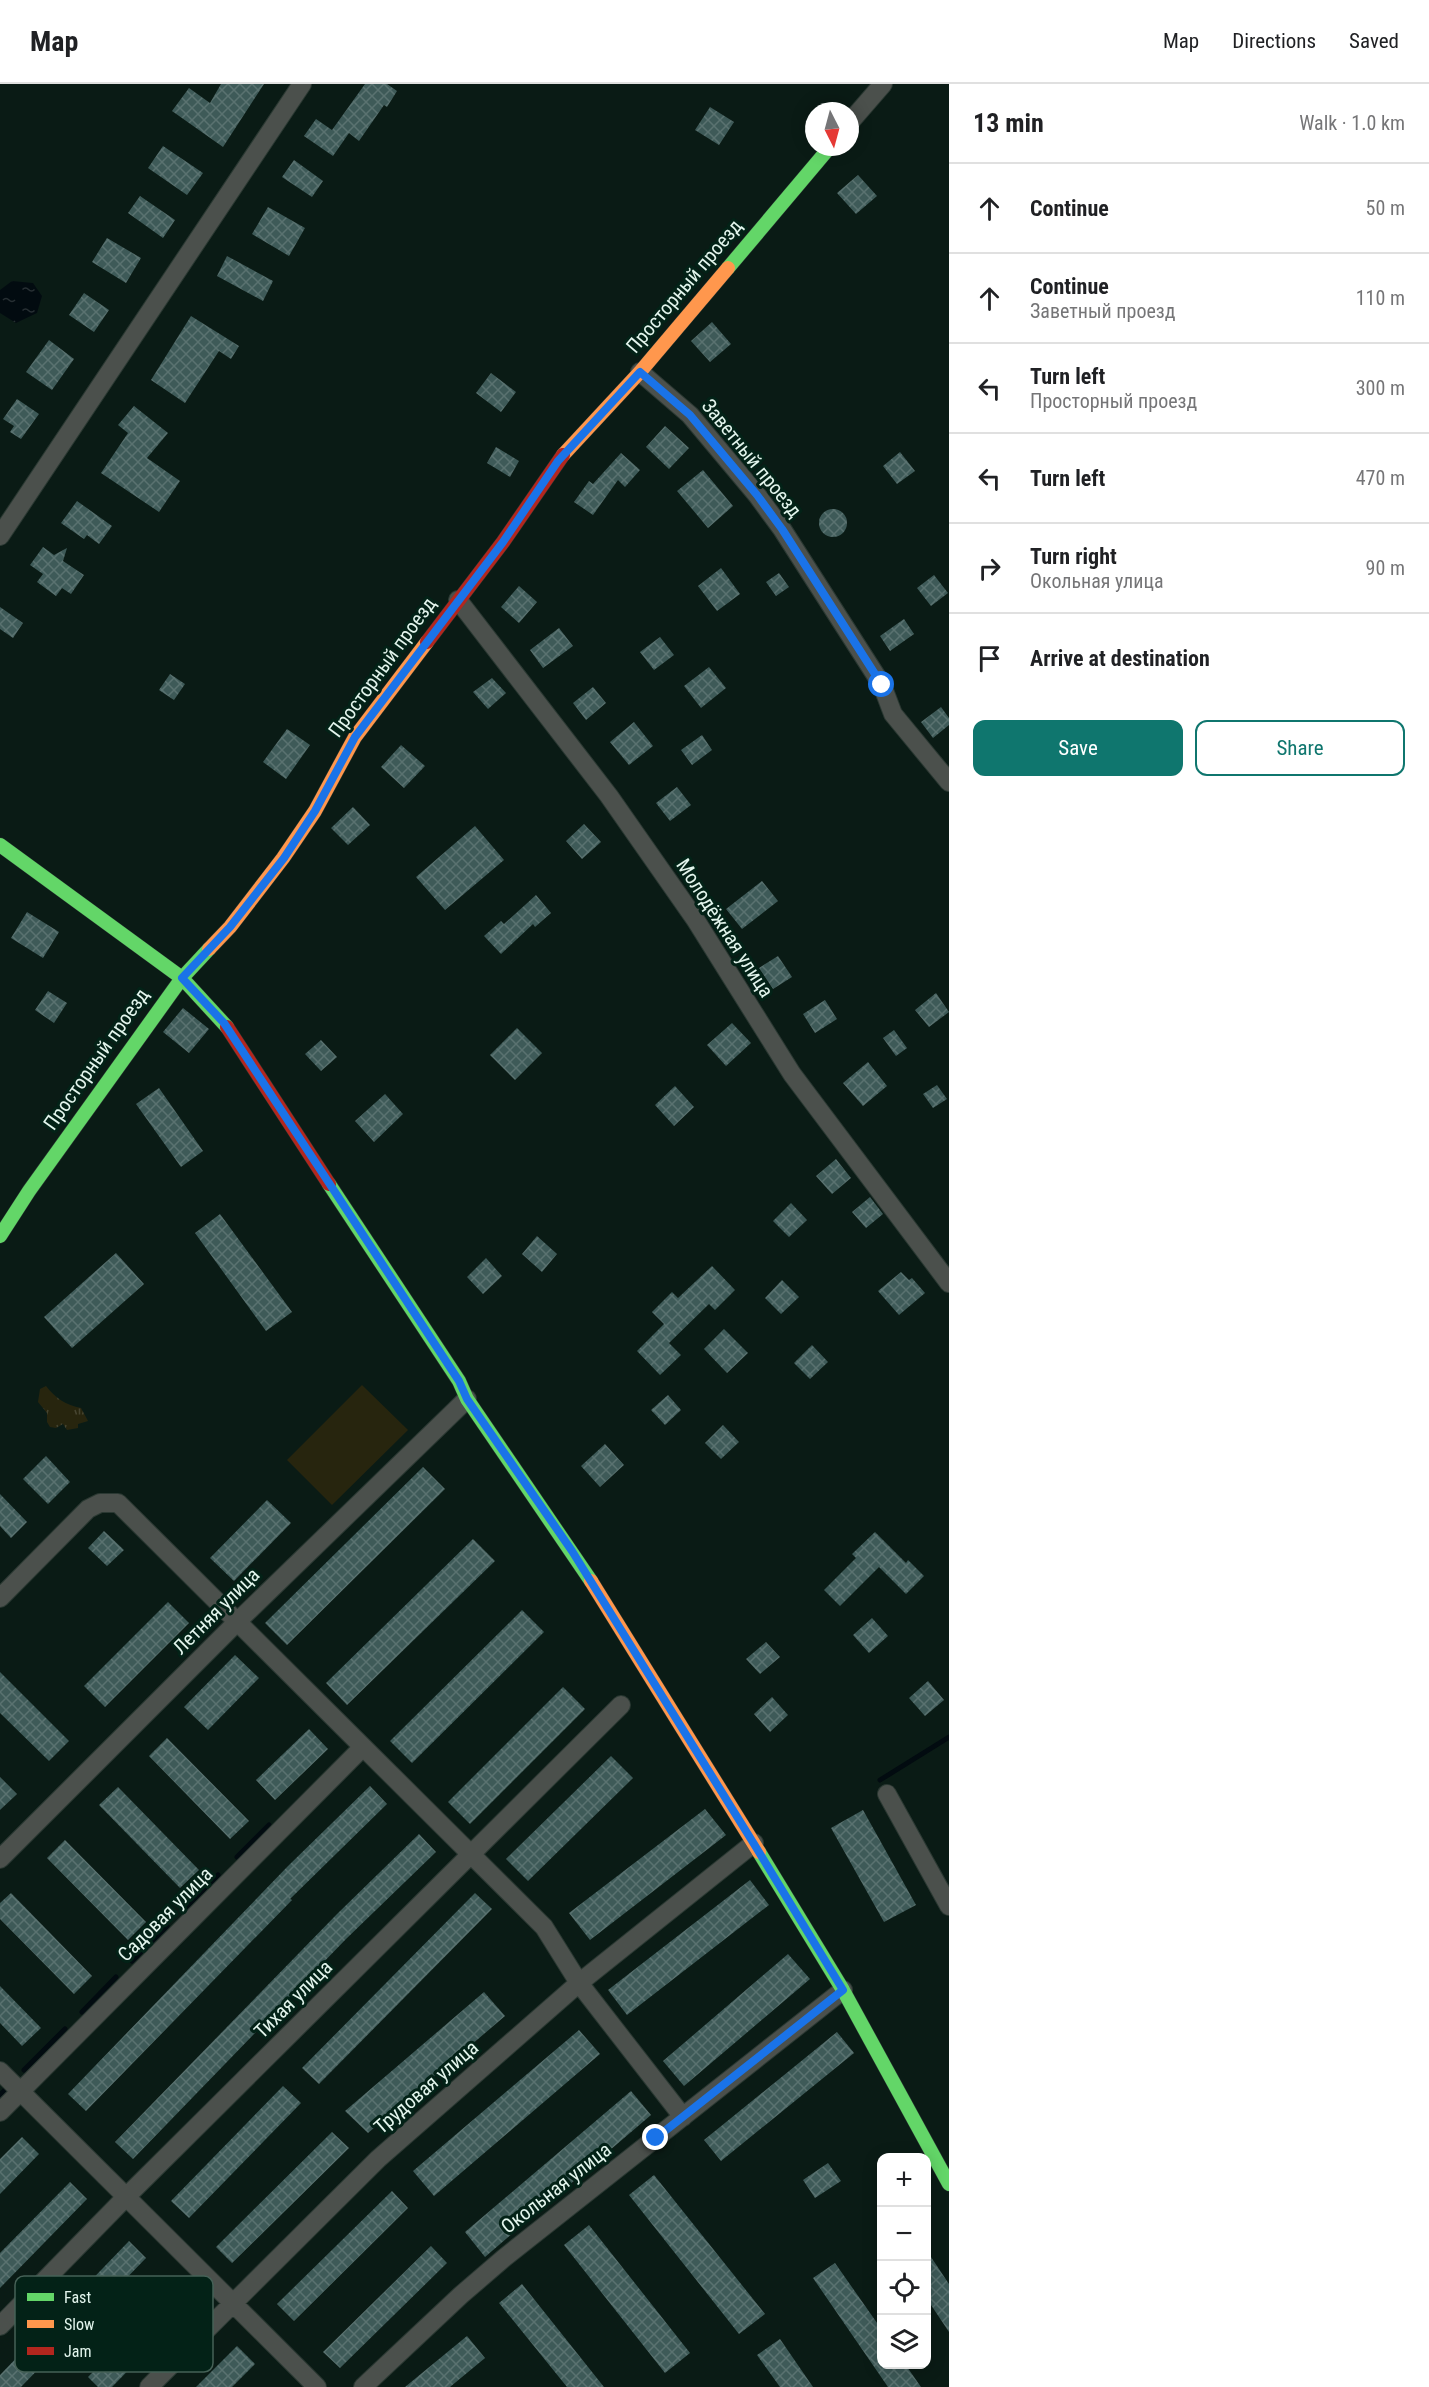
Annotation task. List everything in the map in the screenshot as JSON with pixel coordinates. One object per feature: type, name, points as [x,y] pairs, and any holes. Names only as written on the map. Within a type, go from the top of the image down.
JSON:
[{"type":"street","points":[[0,536],[302,84]]},
{"type":"street","points":[[859,112],[883,84]]},
{"type":"street","name":"Просторный проезд","points":[[0,1236],[29,1191],[182,978],[230,927],[284,858],[315,811],[355,737],[503,542],[558,461],[640,372],[822,156]]},
{"type":"street","name":"Заветный проезд","points":[[640,372],[690,415],[757,495],[782,529],[882,685],[892,714],[949,782]]},
{"type":"street","name":"Молодёжная улица","points":[[459,600],[609,795],[695,919],[792,1074],[949,1283]]},
{"type":"street","points":[[0,845],[182,978],[224,1023],[459,1381],[467,1399],[572,1551],[843,1990],[949,2184]]},
{"type":"street","name":"Летняя улица","points":[[0,1859],[237,1622],[467,1399]]},
{"type":"street","points":[[0,1598],[88,1509],[100,1503],[118,1503],[544,1927],[579,1983],[683,2116]]},
{"type":"street","name":"Тихая улица","points":[[49,2276],[621,1705]]},
{"type":"street","name":"Садовая улица","points":[[0,2112],[362,1748]]},
{"type":"street","points":[[887,1794],[949,1906]]},
{"type":"street","name":"Трудовая улица","points":[[213,2321],[378,2159],[579,1983],[754,1844]]},
{"type":"street","name":"Окольная улица","points":[[363,2387],[461,2295],[843,1990]]},
{"type":"street","points":[[0,2072],[206,2276]]},
{"type":"street","points":[[213,2283],[317,2387]]},
{"type":"street","name":"Тихая улица","points":[[0,2326],[15,2311]]},
{"type":"street","name":"Трудовая улица","points":[[149,2387],[164,2372]]},
{"type":"green space","points":[[362,1385],[408,1430],[332,1505],[287,1460]]},
{"type":"green space","points":[[46,1386],[61,1400],[81,1408],[88,1421],[78,1424],[78,1428],[67,1430],[63,1424],[56,1428],[50,1427],[47,1422],[47,1413],[38,1402],[40,1389]]},
{"type":"water","points":[[12,281],[33,283],[42,296],[37,313],[16,323],[0,313],[0,290]]},
{"type":"building","points":[[221,84],[264,84],[223,147],[172,111],[189,88],[210,103]]},
{"type":"building","points":[[365,84],[387,84],[397,91],[387,107],[384,105],[359,141],[349,133],[333,156],[304,136],[316,119],[332,130]]},
{"type":"building","points":[[710,107],[734,122],[719,145],[695,130]]},
{"type":"building","points":[[163,146],[203,173],[187,195],[148,168]]},
{"type":"building","points":[[294,160],[323,181],[312,197],[282,177]]},
{"type":"building","points":[[858,175],[877,196],[856,214],[837,193]]},
{"type":"building","points":[[140,196],[175,220],[163,238],[128,213]]},
{"type":"building","points":[[268,207],[305,228],[289,256],[252,234]]},
{"type":"building","points":[[107,238],[141,258],[126,283],[92,262]]},
{"type":"building","points":[[227,256],[273,281],[263,301],[217,276]]},
{"type":"building","points":[[84,293],[109,310],[94,332],[69,315]]},
{"type":"building","points":[[191,316],[239,346],[231,359],[219,351],[185,403],[151,380]]},
{"type":"building","points":[[712,322],[731,344],[710,362],[691,341]]},
{"type":"building","points":[[49,340],[74,359],[52,390],[26,372]]},
{"type":"building","points":[[491,373],[516,392],[501,412],[476,393]]},
{"type":"building","points":[[17,399],[39,414],[21,439],[10,432],[14,426],[3,419]]},
{"type":"building","points":[[134,406],[168,433],[147,458],[180,481],[159,512],[101,473],[128,433],[118,425]]},
{"type":"building","points":[[665,426],[689,448],[669,469],[646,447]]},
{"type":"building","points":[[496,447],[519,461],[510,477],[487,463]]},
{"type":"building","points":[[900,452],[915,471],[897,484],[883,466]]},
{"type":"building","points":[[621,453],[640,470],[625,487],[618,480],[593,515],[574,502],[589,481],[593,484]]},
{"type":"building","points":[[703,470],[733,506],[708,528],[677,491]]},
{"type":"building","points":[[77,501],[112,526],[99,544],[87,535],[84,539],[61,523]]},
{"type":"building","points":[[833,509],[843,513],[847,523],[843,533],[833,537],[823,533],[819,523],[823,513]]},
{"type":"building","points":[[43,547],[54,555],[67,548],[63,561],[84,575],[71,594],[62,588],[56,596],[37,582],[43,574],[30,565]]},
{"type":"building","points":[[721,568],[740,594],[717,611],[698,586]]},
{"type":"building","points":[[779,573],[789,587],[776,596],[766,582]]},
{"type":"building","points":[[934,575],[948,593],[931,606],[917,588]]},
{"type":"building","points":[[519,586],[537,602],[519,623],[501,607]]},
{"type":"building","points":[[0,607],[23,623],[13,638],[0,629]]},
{"type":"building","points":[[904,619],[914,634],[890,651],[880,636]]},
{"type":"building","points":[[559,628],[573,646],[543,668],[530,650]]},
{"type":"building","points":[[660,637],[674,655],[654,670],[640,652]]},
{"type":"building","points":[[709,667],[726,688],[701,708],[684,686]]},
{"type":"building","points":[[170,674],[185,684],[174,700],[159,690]]},
{"type":"building","points":[[492,678],[506,693],[488,709],[473,692]]},
{"type":"building","points":[[593,687],[606,703],[586,720],[573,703]]},
{"type":"building","points":[[941,707],[949,718],[949,725],[933,738],[921,722]]},
{"type":"building","points":[[634,722],[653,746],[629,765],[610,742]]},
{"type":"building","points":[[287,729],[310,745],[286,779],[263,762]]},
{"type":"building","points":[[702,735],[712,750],[692,765],[681,750]]},
{"type":"building","points":[[401,745],[425,766],[404,788],[381,767]]},
{"type":"building","points":[[677,787],[691,805],[670,821],[656,803]]},
{"type":"building","points":[[353,807],[370,825],[348,845],[331,828]]},
{"type":"building","points":[[584,824],[601,842],[582,859],[566,841]]},
{"type":"building","points":[[475,826],[504,860],[445,910],[416,877]]},
{"type":"building","points":[[762,881],[778,901],[742,929],[726,909]]},
{"type":"building","points":[[536,895],[551,913],[535,927],[533,924],[501,954],[484,936],[501,921],[504,924]]},
{"type":"building","points":[[27,912],[59,932],[43,958],[11,938]]},
{"type":"building","points":[[778,956],[792,977],[773,989],[759,968]]},
{"type":"building","points":[[48,991],[67,1003],[54,1023],[35,1010]]},
{"type":"building","points":[[936,993],[949,1012],[929,1027],[915,1010]]},
{"type":"building","points":[[825,1000],[837,1019],[815,1033],[803,1014]]},
{"type":"building","points":[[183,1008],[209,1029],[189,1053],[163,1032]]},
{"type":"building","points":[[732,1023],[751,1043],[726,1066],[707,1045]]},
{"type":"building","points":[[517,1028],[542,1053],[515,1080],[490,1055]]},
{"type":"building","points":[[894,1030],[907,1048],[896,1056],[883,1038]]},
{"type":"building","points":[[321,1040],[337,1057],[321,1071],[305,1054]]},
{"type":"building","points":[[868,1062],[887,1086],[863,1106],[843,1083]]},
{"type":"building","points":[[937,1085],[947,1099],[933,1108],[923,1094]]},
{"type":"building","points":[[675,1086],[694,1107],[674,1126],[655,1105]]},
{"type":"building","points":[[159,1088],[203,1151],[181,1167],[136,1104]]},
{"type":"building","points":[[385,1094],[403,1114],[374,1142],[355,1121]]},
{"type":"building","points":[[836,1159],[851,1178],[832,1194],[816,1176]]},
{"type":"building","points":[[870,1197],[883,1214],[866,1228],[852,1212]]},
{"type":"building","points":[[791,1203],[807,1220],[789,1237],[773,1221]]},
{"type":"building","points":[[220,1214],[292,1312],[266,1331],[195,1233]]},
{"type":"building","points":[[537,1236],[557,1254],[542,1272],[522,1254]]},
{"type":"building","points":[[116,1253],[144,1284],[72,1348],[44,1317]]},
{"type":"building","points":[[486,1258],[502,1276],[483,1294],[467,1277]]},
{"type":"building","points":[[712,1266],[735,1290],[715,1310],[709,1304],[669,1343],[681,1355],[660,1375],[637,1351],[664,1324],[652,1312],[672,1292],[678,1298]]},
{"type":"building","points":[[901,1272],[909,1280],[912,1278],[925,1293],[899,1315],[878,1291]]},
{"type":"building","points":[[782,1280],[799,1297],[781,1314],[765,1298]]},
{"type":"building","points":[[724,1329],[748,1353],[727,1373],[704,1349]]},
{"type":"building","points":[[812,1345],[828,1362],[810,1379],[794,1363]]},
{"type":"building","points":[[668,1395],[681,1410],[665,1425],[651,1410]]},
{"type":"building","points":[[723,1425],[739,1442],[721,1459],[705,1443]]},
{"type":"building","points":[[605,1444],[624,1465],[600,1487],[581,1466]]},
{"type":"building","points":[[46,1456],[70,1482],[48,1504],[23,1479]]},
{"type":"building","points":[[423,1467],[445,1489],[287,1645],[265,1623]]},
{"type":"building","points":[[0,1494],[27,1522],[11,1538],[0,1526]]},
{"type":"building","points":[[267,1500],[291,1523],[234,1581],[210,1558]]},
{"type":"building","points":[[104,1531],[124,1550],[107,1566],[88,1548]]},
{"type":"building","points":[[875,1532],[906,1563],[908,1560],[924,1576],[906,1594],[879,1567],[840,1606],[824,1590],[856,1558],[852,1554]]},
{"type":"building","points":[[473,1539],[495,1561],[347,1705],[326,1683]]},
{"type":"building","points":[[168,1602],[189,1623],[105,1707],[84,1686]]},
{"type":"building","points":[[522,1610],[544,1632],[412,1763],[390,1741]]},
{"type":"building","points":[[872,1618],[888,1636],[869,1653],[853,1635]]},
{"type":"building","points":[[766,1642],[780,1657],[760,1674],[746,1659]]},
{"type":"building","points":[[235,1655],[259,1678],[208,1730],[184,1707]]},
{"type":"building","points":[[0,1672],[69,1741],[49,1761],[0,1713]]},
{"type":"building","points":[[928,1681],[944,1700],[925,1716],[909,1698]]},
{"type":"building","points":[[563,1687],[585,1709],[470,1824],[448,1802]]},
{"type":"building","points":[[772,1697],[788,1715],[770,1732],[754,1714]]},
{"type":"building","points":[[309,1729],[328,1749],[275,1800],[256,1780]]},
{"type":"building","points":[[167,1738],[249,1821],[230,1839],[149,1756]]},
{"type":"building","points":[[611,1756],[633,1778],[528,1881],[506,1859]]},
{"type":"building","points":[[0,1777],[17,1794],[0,1810]]},
{"type":"building","points":[[370,1786],[387,1804],[290,1899],[292,1900],[86,2111],[68,2094],[288,1866]]},
{"type":"building","points":[[118,1787],[199,1870],[180,1888],[99,1805]]},
{"type":"building","points":[[705,1809],[726,1835],[590,1940],[569,1913]]},
{"type":"building","points":[[863,1810],[916,1905],[884,1922],[831,1828]]},
{"type":"building","points":[[419,1834],[436,1852],[346,1939],[133,2159],[115,2142],[337,1914]]},
{"type":"building","points":[[65,1840],[146,1922],[128,1940],[47,1858]]},
{"type":"building","points":[[750,1880],[769,1905],[627,2015],[608,1990]]},
{"type":"building","points":[[11,1893],[92,1976],[74,1994],[0,1919],[0,1903]]},
{"type":"building","points":[[475,1893],[492,1909],[319,2084],[302,2068]]},
{"type":"building","points":[[788,1954],[810,1979],[684,2086],[663,2061]]},
{"type":"building","points":[[0,1986],[41,2028],[22,2046],[0,2023]]},
{"type":"building","points":[[484,1992],[505,2016],[368,2133],[345,2111]]},
{"type":"building","points":[[579,2030],[600,2054],[434,2196],[413,2171]]},
{"type":"building","points":[[837,2032],[854,2053],[721,2161],[704,2140]]},
{"type":"building","points":[[283,2086],[301,2103],[189,2218],[171,2201]]},
{"type":"building","points":[[631,2091],[651,2115],[485,2257],[465,2232]]},
{"type":"building","points":[[332,2132],[349,2148],[232,2263],[216,2247]]},
{"type":"building","points":[[22,2137],[39,2154],[0,2194],[0,2159]]},
{"type":"building","points":[[828,2163],[841,2181],[815,2198],[803,2180]]},
{"type":"building","points":[[654,2175],[765,2314],[739,2334],[629,2195]]},
{"type":"building","points":[[70,2182],[87,2199],[0,2288],[0,2253]]},
{"type":"building","points":[[392,2191],[408,2208],[294,2321],[277,2304]]},
{"type":"building","points":[[589,2225],[690,2353],[665,2373],[564,2245]]},
{"type":"building","points":[[129,2241],[146,2258],[129,2276],[95,2276]]},
{"type":"building","points":[[431,2246],[447,2263],[340,2368],[323,2352]]},
{"type":"building","points":[[931,2257],[949,2284],[949,2332],[931,2305]]},
{"type":"building","points":[[835,2263],[877,2323],[877,2369],[908,2369],[921,2387],[888,2387],[813,2278]]},
{"type":"building","points":[[522,2284],[604,2387],[567,2387],[499,2303]]},
{"type":"building","points":[[467,2336],[485,2358],[450,2387],[405,2387]]},
{"type":"building","points":[[780,2339],[813,2387],[780,2387],[757,2355]]},
{"type":"building","points":[[237,2346],[255,2364],[232,2387],[196,2387]]},
{"type":"building","points":[[15,2359],[15,2372],[36,2372],[21,2387],[0,2387],[0,2375]]},
{"type":"building","points":[[93,2372],[127,2372],[112,2387],[98,2387],[88,2377]]},
{"type":"waterway","points":[[880,1780],[949,1737]]},
{"type":"waterway","points":[[237,1857],[269,1825]]},
{"type":"waterway","points":[[184,1909],[218,1875]]},
{"type":"waterway","points":[[132,1961],[167,1926]]},
{"type":"waterway","points":[[82,2012],[116,1977]]},
{"type":"waterway","points":[[24,2070],[65,2029]]},
{"type":"waterway","points":[[0,2095],[5,2090]]},
{"type":"traffic: fast","points":[[728,268],[822,156]]},
{"type":"traffic: fast","points":[[0,845],[182,978],[227,1027]]},
{"type":"traffic: fast","points":[[0,1236],[29,1191],[182,978],[209,949]]},
{"type":"traffic: fast","points":[[329,1184],[459,1381],[467,1399],[591,1581]]},
{"type":"traffic: fast","points":[[759,1852],[843,1990],[949,2184]]},
{"type":"traffic: slow","points":[[563,455],[640,372],[728,268]]},
{"type":"traffic: slow","points":[[209,949],[230,927],[283,858],[315,811],[355,737],[427,642]]},
{"type":"traffic: slow","points":[[591,1581],[759,1852]]},
{"type":"traffic: jam","points":[[427,642],[503,542],[563,455]]},
{"type":"traffic: jam","points":[[227,1027],[329,1184]]},
{"type":"route","points":[[656,2138],[843,1990],[572,1551],[467,1399],[459,1381],[224,1023],[182,978],[230,927],[284,858],[315,811],[355,737],[503,542],[558,461],[640,372],[690,415],[757,495],[782,529],[882,685]]}]
